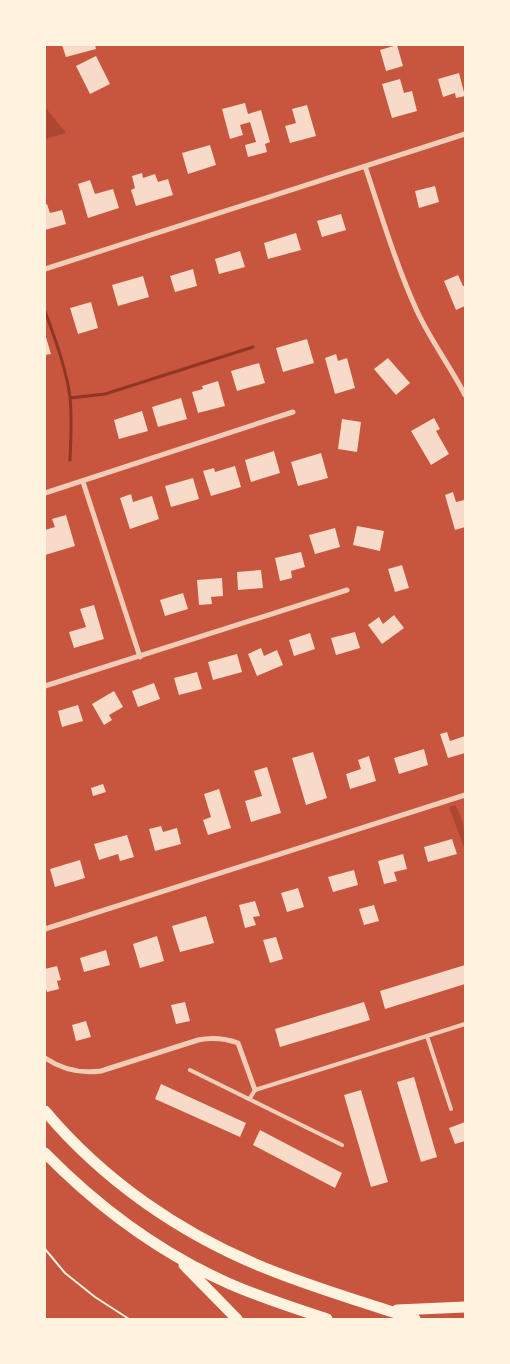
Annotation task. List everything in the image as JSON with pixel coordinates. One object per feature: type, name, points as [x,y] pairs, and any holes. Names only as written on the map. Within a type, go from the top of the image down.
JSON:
[{"type":"main road","points":[[45,1111],[80,1149],[116,1180],[155,1210],[207,1242],[282,1275],[415,1319]]},
{"type":"main road","points":[[45,1153],[106,1209],[174,1255],[211,1275],[250,1292],[327,1319]]},
{"type":"main road","points":[[174,1255],[238,1319]]},
{"type":"main road","points":[[388,1310],[465,1307]]},
{"type":"street","points":[[45,269],[465,134]]},
{"type":"street","points":[[365,166],[402,275],[416,310],[432,342],[465,395]]},
{"type":"street","points":[[45,493],[293,412]]},
{"type":"street","points":[[83,482],[140,656]]},
{"type":"street","points":[[45,686],[347,590]]},
{"type":"street","points":[[45,929],[465,795]]},
{"type":"street","points":[[45,1058],[58,1067],[70,1071],[91,1073],[198,1040],[223,1038],[238,1043],[255,1090]]},
{"type":"lane","points":[[250,1098],[255,1090],[465,1024]]},
{"type":"lane","points":[[427,1036],[451,1110]]},
{"type":"lane","points":[[190,1070],[342,1145]]},
{"type":"path","points":[[45,1249],[65,1273],[95,1297],[130,1319]]},
{"type":"shaded area","points":[[45,107],[66,133],[45,139]]},
{"type":"shaded area","points":[[455,805],[462,821],[465,850],[449,807]]},
{"type":"building","points":[[62,45],[95,45],[96,49],[66,57]]},
{"type":"building","points":[[397,45],[403,66],[386,71],[380,50]]},
{"type":"building","points":[[96,56],[110,84],[90,94],[76,66]]},
{"type":"building","points":[[459,73],[465,96],[456,98],[455,93],[443,97],[438,79]]},
{"type":"building","points":[[400,79],[404,93],[412,91],[417,111],[392,118],[382,84]]},
{"type":"building","points":[[245,103],[248,114],[261,110],[270,142],[265,144],[267,152],[248,157],[245,145],[256,142],[250,122],[240,125],[243,135],[230,139],[222,109]]},
{"type":"building","points":[[307,105],[316,136],[290,143],[285,126],[296,123],[292,109]]},
{"type":"building","points":[[210,145],[216,165],[188,174],[182,153]]},
{"type":"building","points":[[142,173],[143,178],[155,174],[158,182],[168,179],[173,195],[136,206],[131,190],[135,188],[132,176]]},
{"type":"building","points":[[90,180],[95,194],[113,189],[119,208],[88,218],[78,184]]},
{"type":"building","points":[[435,186],[439,202],[419,208],[415,191]]},
{"type":"building","points":[[47,204],[50,213],[62,210],[66,224],[45,230],[45,205]]},
{"type":"building","points":[[341,214],[346,230],[322,237],[317,221]]},
{"type":"building","points":[[296,233],[301,250],[268,259],[264,243]]},
{"type":"building","points":[[240,251],[245,267],[219,274],[215,259]]},
{"type":"building","points":[[193,269],[197,286],[175,292],[170,276]]},
{"type":"building","points":[[458,275],[463,286],[465,286],[465,306],[456,310],[444,281]]},
{"type":"building","points":[[143,276],[149,297],[118,306],[112,285]]},
{"type":"building","points":[[91,302],[98,328],[78,334],[70,308]]},
{"type":"building","points":[[45,334],[51,354],[45,355]]},
{"type":"building","points":[[307,339],[314,363],[283,372],[276,348]]},
{"type":"building","points":[[336,354],[338,361],[347,358],[355,388],[335,394],[325,358]]},
{"type":"building","points":[[388,358],[410,383],[396,395],[374,369]]},
{"type":"building","points":[[259,363],[265,383],[237,391],[231,371]]},
{"type":"building","points":[[218,381],[225,406],[198,413],[192,392],[203,389],[202,386]]},
{"type":"building","points":[[181,398],[187,419],[158,427],[152,407]]},
{"type":"building","points":[[142,411],[148,431],[119,439],[114,420]]},
{"type":"building","points":[[434,418],[440,429],[436,431],[449,454],[431,465],[411,431]]},
{"type":"building","points":[[342,419],[361,422],[357,452],[338,449]]},
{"type":"building","points":[[274,451],[280,473],[251,482],[245,460]]},
{"type":"building","points":[[321,453],[328,478],[298,486],[291,462]]},
{"type":"building","points":[[235,466],[241,487],[211,496],[203,471],[214,468],[215,472]]},
{"type":"building","points":[[193,478],[199,499],[171,507],[165,486]]},
{"type":"building","points":[[453,492],[456,502],[464,500],[465,503],[465,527],[455,530],[445,495]]},
{"type":"building","points":[[131,494],[133,502],[152,496],[159,519],[130,529],[120,498]]},
{"type":"building","points":[[66,515],[75,546],[45,555],[45,530],[55,527],[52,519]]},
{"type":"building","points":[[357,526],[384,531],[380,551],[353,545]]},
{"type":"building","points":[[335,528],[340,547],[315,554],[309,535]]},
{"type":"building","points":[[301,552],[305,567],[291,571],[292,578],[280,581],[275,558]]},
{"type":"building","points":[[402,565],[409,588],[395,592],[388,569]]},
{"type":"building","points":[[261,570],[263,588],[238,590],[237,572]]},
{"type":"building","points":[[222,578],[223,596],[211,597],[212,604],[199,605],[197,580]]},
{"type":"building","points":[[183,593],[188,609],[165,616],[160,600]]},
{"type":"building","points":[[94,605],[104,639],[74,648],[69,632],[86,627],[80,609]]},
{"type":"building","points":[[394,615],[404,628],[382,644],[368,625],[379,617],[383,624]]},
{"type":"building","points":[[355,632],[360,648],[336,655],[331,638]]},
{"type":"building","points":[[310,633],[315,649],[294,656],[289,640]]},
{"type":"building","points":[[261,648],[264,656],[277,650],[283,665],[257,676],[248,654]]},
{"type":"building","points":[[237,654],[242,672],[213,680],[208,662]]},
{"type":"building","points":[[197,672],[202,689],[179,695],[174,678]]},
{"type":"building","points":[[154,683],[160,699],[138,707],[132,691]]},
{"type":"building","points":[[114,691],[123,707],[109,715],[112,720],[104,725],[92,704]]},
{"type":"building","points":[[78,705],[83,721],[62,727],[58,711]]},
{"type":"building","points":[[447,732],[450,741],[465,736],[465,753],[448,758],[440,734]]},
{"type":"building","points":[[424,749],[428,765],[399,774],[394,758]]},
{"type":"building","points":[[313,752],[327,798],[306,805],[292,758]]},
{"type":"building","points":[[369,756],[376,781],[350,789],[346,774],[361,769],[358,760]]},
{"type":"building","points":[[267,767],[281,813],[251,822],[245,801],[262,796],[254,771]]},
{"type":"building","points":[[103,784],[106,792],[93,796],[91,788]]},
{"type":"building","points":[[219,789],[231,828],[208,835],[203,820],[211,817],[204,794]]},
{"type":"building","points":[[161,826],[163,832],[177,828],[181,844],[155,851],[149,829]]},
{"type":"building","points":[[127,835],[134,857],[120,861],[118,854],[99,860],[94,844]]},
{"type":"building","points":[[452,839],[457,854],[428,862],[424,847]]},
{"type":"building","points":[[403,854],[407,869],[394,872],[397,881],[384,884],[378,861]]},
{"type":"building","points":[[80,860],[85,878],[55,887],[50,869]]},
{"type":"building","points":[[354,870],[358,885],[333,892],[328,877]]},
{"type":"building","points":[[298,888],[304,907],[287,912],[281,893]]},
{"type":"building","points":[[255,901],[260,916],[253,917],[256,925],[245,928],[239,905]]},
{"type":"building","points":[[374,905],[379,921],[364,925],[359,909]]},
{"type":"building","points":[[206,916],[214,943],[180,952],[172,926]]},
{"type":"building","points":[[157,936],[164,961],[140,968],[133,944]]},
{"type":"building","points":[[276,937],[283,959],[270,963],[263,940]]},
{"type":"building","points":[[106,950],[110,965],[84,972],[80,958]]},
{"type":"building","points":[[465,965],[465,984],[385,1009],[380,991]]},
{"type":"building","points":[[57,966],[61,980],[57,981],[59,989],[47,992],[45,969]]},
{"type":"building","points":[[185,1002],[190,1021],[176,1024],[171,1005]]},
{"type":"building","points":[[364,1002],[370,1020],[280,1047],[275,1029]]},
{"type":"building","points":[[86,1021],[91,1037],[76,1041],[72,1025]]},
{"type":"building","points":[[414,1077],[437,1157],[421,1162],[397,1082]]},
{"type":"building","points":[[161,1084],[246,1123],[240,1137],[155,1099]]},
{"type":"building","points":[[361,1090],[388,1182],[371,1187],[344,1095]]},
{"type":"building","points":[[465,1122],[465,1141],[455,1144],[449,1128]]},
{"type":"building","points":[[260,1130],[342,1173],[335,1188],[253,1145]]},
{"type":"waterway","points":[[45,311],[60,354],[70,397],[70,460]]},
{"type":"waterway","points":[[70,398],[105,394],[253,347]]}]
